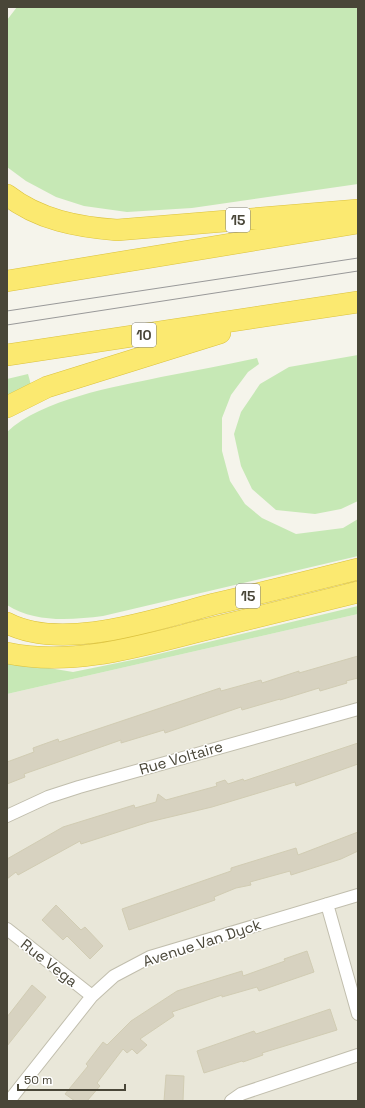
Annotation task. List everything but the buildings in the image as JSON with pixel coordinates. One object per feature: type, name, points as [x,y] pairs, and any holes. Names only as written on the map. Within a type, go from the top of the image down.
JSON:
[{"type":"highway","name":"15","points":[[7,195],[31,210],[56,220],[81,226],[117,230],[358,210]]},
{"type":"highway","points":[[7,281],[358,223]]},
{"type":"highway","name":"10","points":[[7,355],[358,302]]},
{"type":"highway","points":[[7,407],[47,387],[280,314]]},
{"type":"highway","name":"15","points":[[7,623],[20,628],[43,633],[93,632],[139,623],[358,569]]},
{"type":"highway","points":[[7,653],[27,657],[58,658],[106,653],[358,592]]},
{"type":"street","name":"Rue Voltaire","points":[[7,816],[48,797],[79,786],[358,709]]},
{"type":"street","name":"Avenue Van Dyck","points":[[9,1101],[92,996],[114,976],[150,957],[358,895]]},
{"type":"street","points":[[326,904],[358,1014]]},
{"type":"street","name":"Rue Vega","points":[[7,930],[92,996]]},
{"type":"street","points":[[232,1101],[241,1094],[358,1055]]},
{"type":"shaded area","points":[[358,614],[358,1101],[7,1101],[7,694]]},
{"type":"green space","points":[[17,7],[358,7],[358,184],[192,208],[127,212],[84,206],[56,197],[26,181],[7,167],[7,20]]},
{"type":"green space","points":[[358,355],[358,501],[341,509],[315,514],[276,510],[252,489],[241,466],[234,434],[241,412],[260,384],[289,367]]},
{"type":"green space","points":[[257,358],[259,364],[248,372],[231,395],[222,418],[222,451],[230,481],[245,504],[262,518],[296,534],[343,528],[358,519],[358,556],[103,616],[54,619],[29,615],[7,605],[7,432],[39,411],[80,396],[122,385]]},
{"type":"green space","points":[[28,374],[31,385],[7,397],[7,379]]},
{"type":"green space","points":[[358,606],[358,614],[7,694],[7,661],[73,672],[142,658]]},
{"type":"tram line","points":[[7,311],[358,258]]},
{"type":"tram line","points":[[7,325],[358,271]]}]
